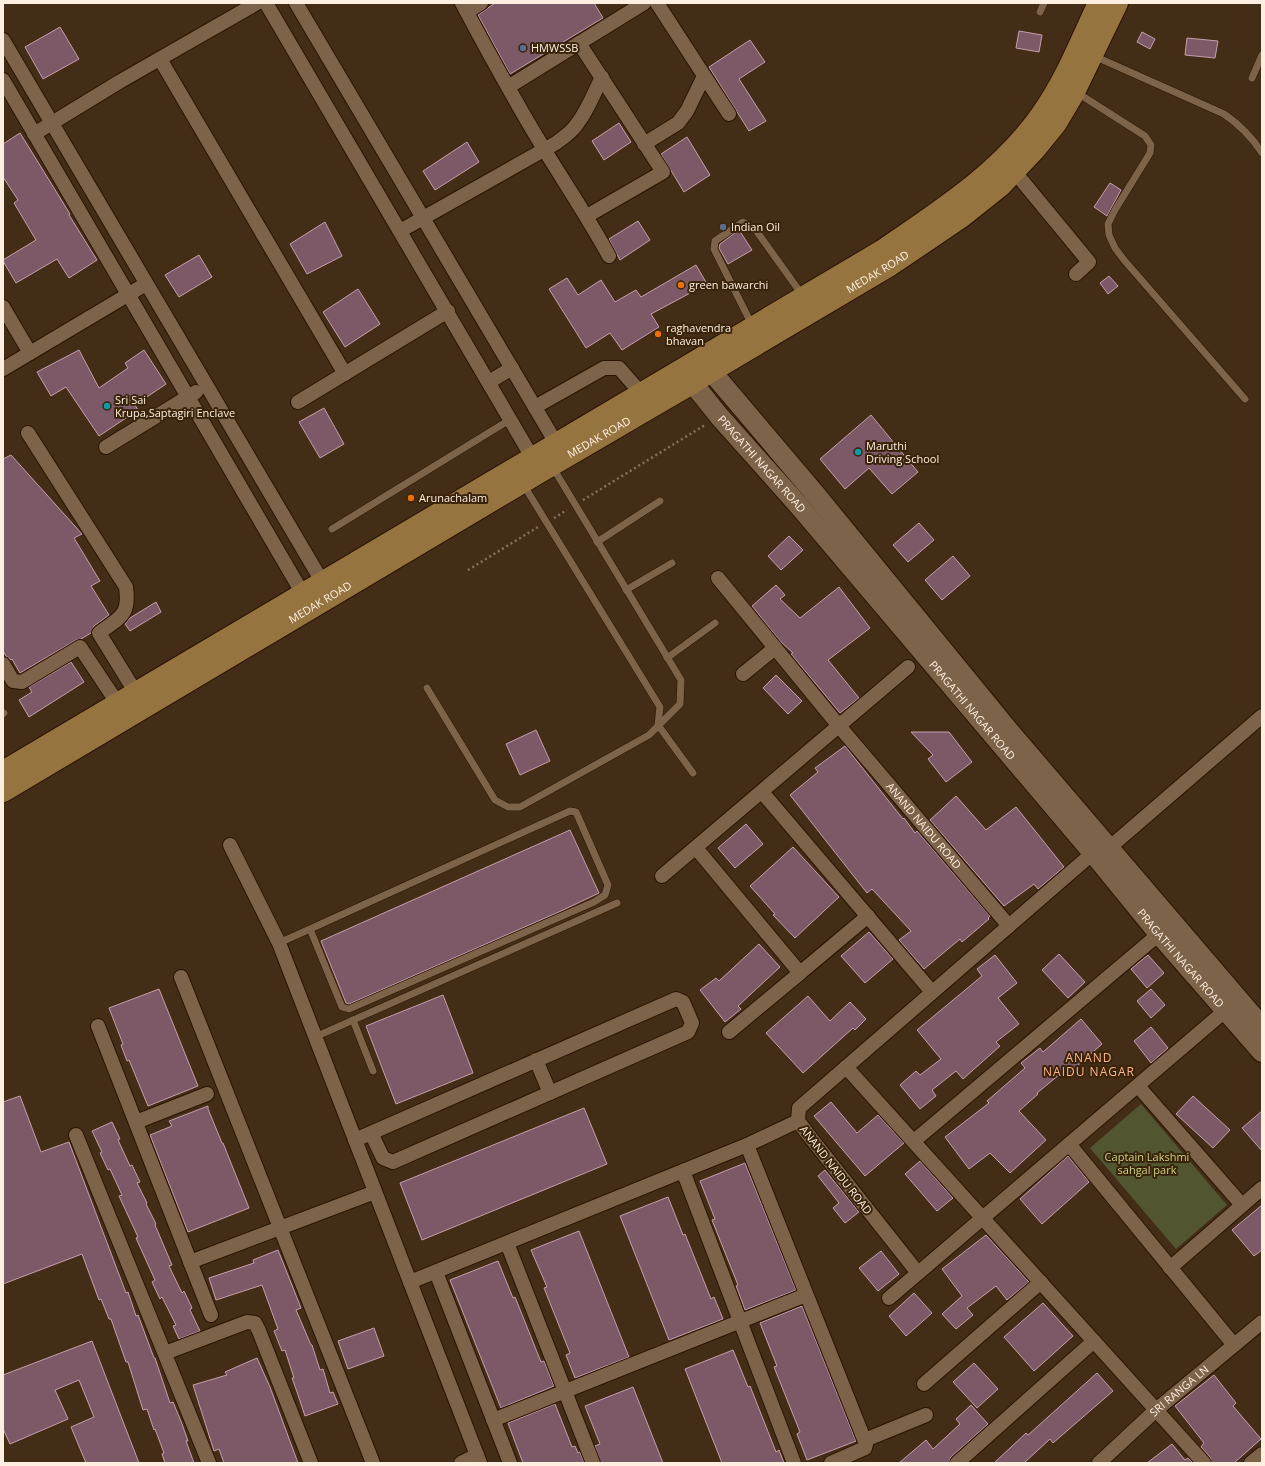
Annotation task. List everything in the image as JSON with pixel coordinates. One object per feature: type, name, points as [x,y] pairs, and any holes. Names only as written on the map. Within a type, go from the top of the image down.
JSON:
[{"type":"main road","name":"MEDAK ROAD","points":[[707,364],[753,327],[882,251],[951,204],[989,174],[1022,139],[1042,114],[1058,88],[1099,3]]},
{"type":"main road","name":"MEDAK ROAD","points":[[3,772],[303,594],[542,461],[707,364],[890,265],[961,217],[1000,186],[1034,150],[1056,123],[1074,91],[1117,3]]},
{"type":"main road","name":"PRAGATHI NAGAR ROAD","points":[[707,364],[1010,731],[1101,850],[1159,934],[1232,1005],[1262,1027]]},
{"type":"main road","name":"MEDAK ROAD","points":[[3,790],[522,482],[542,461],[556,443],[641,393],[687,376]]},
{"type":"main road","name":"PRAGATHI NAGAR ROAD","points":[[687,376],[719,416],[800,507],[916,660],[1101,850],[1232,1005],[1262,1052]]},
{"type":"street","points":[[34,134],[257,3]]},
{"type":"street","points":[[266,3],[511,419],[542,461]]},
{"type":"street","points":[[296,3],[556,443]]},
{"type":"street","points":[[481,3],[464,7],[508,87],[545,150],[587,216],[609,256]]},
{"type":"street","points":[[508,87],[644,3]]},
{"type":"street","points":[[657,3],[728,114]]},
{"type":"street","points":[[3,40],[323,583]]},
{"type":"street","points":[[579,42],[662,172],[587,216]]},
{"type":"street","points":[[160,59],[345,374]]},
{"type":"street","points":[[644,144],[678,122],[687,111],[704,76]]},
{"type":"street","points":[[400,230],[545,150],[570,133],[584,113],[602,77]]},
{"type":"street","points":[[3,80],[303,594]]},
{"type":"street","points":[[1014,171],[1089,262],[1076,274]]},
{"type":"street","points":[[3,369],[146,284]]},
{"type":"street","points":[[3,307],[30,353]]},
{"type":"street","points":[[298,402],[448,311]]},
{"type":"street","points":[[489,382],[512,368]]},
{"type":"street","points":[[534,407],[604,368],[620,368],[641,393]]},
{"type":"street","points":[[106,447],[206,386]]},
{"type":"street","points":[[3,664],[13,681],[22,682],[80,647],[124,614],[128,600],[126,587],[28,433]]},
{"type":"street","name":"ANAND NAIDU ROAD","points":[[718,578],[839,726],[1009,926]]},
{"type":"street","points":[[99,633],[127,698]]},
{"type":"street","points":[[80,647],[127,698]]},
{"type":"street","points":[[743,674],[775,648]]},
{"type":"street","points":[[662,876],[916,660]]},
{"type":"street","name":"ANAND NAIDU ROAD","points":[[918,1273],[798,1121],[799,1108],[1009,926],[1262,716]]},
{"type":"street","points":[[762,792],[932,992]]},
{"type":"street","points":[[230,845],[279,943],[479,1459],[461,1463]]},
{"type":"street","points":[[696,848],[800,973]]},
{"type":"street","points":[[729,1032],[868,916]]},
{"type":"street","points":[[914,1141],[1159,934]]},
{"type":"street","points":[[180,977],[373,1463]]},
{"type":"street","points":[[355,1140],[676,999],[683,1002],[692,1023],[688,1032],[393,1162],[383,1158],[371,1133]]},
{"type":"street","points":[[889,1298],[1232,1005]]},
{"type":"street","points":[[98,1026],[211,1315]]},
{"type":"street","points":[[536,1060],[550,1092]]},
{"type":"street","points":[[846,1067],[1204,1463]]},
{"type":"street","points":[[1138,1086],[1242,1205]]},
{"type":"street","points":[[136,1122],[207,1094]]},
{"type":"street","points":[[410,1282],[747,1145],[798,1121]]},
{"type":"street","points":[[76,1135],[209,1463]]},
{"type":"street","points":[[1069,1144],[1234,1345]]},
{"type":"street","points":[[747,1145],[865,1440],[865,1448],[831,1463]]},
{"type":"street","points":[[683,1171],[794,1463]]},
{"type":"street","points":[[1170,1268],[1262,1188]]},
{"type":"street","points":[[190,1262],[375,1192]]},
{"type":"street","points":[[507,1243],[594,1463]]},
{"type":"street","points":[[436,1272],[510,1463]]},
{"type":"street","points":[[924,1384],[1041,1282]]},
{"type":"street","points":[[493,1420],[806,1295]]},
{"type":"street","points":[[165,1353],[247,1322],[255,1323],[311,1463]]},
{"type":"street","name":"SRI RANGA LN","points":[[1099,1463],[1156,1410],[1262,1322]]},
{"type":"street","points":[[958,1463],[1094,1341]]},
{"type":"street","points":[[865,1440],[926,1415]]},
{"type":"street","points":[[1251,1463],[1262,1454]]},
{"type":"lane","points":[[1040,12],[1044,3]]},
{"type":"lane","points":[[1092,55],[1224,114],[1240,126],[1262,153]]},
{"type":"lane","points":[[1252,78],[1262,55]]},
{"type":"lane","points":[[1074,91],[1145,136],[1151,145],[1150,153],[1108,224],[1109,236],[1115,248],[1124,260],[1245,399]]},
{"type":"lane","points":[[753,327],[714,249],[715,240],[743,222],[755,229],[804,297]]},
{"type":"lane","points":[[332,529],[511,419]]},
{"type":"lane","points":[[428,688],[496,800],[508,807],[520,807],[649,735],[680,704],[681,680],[597,542],[542,461]]},
{"type":"lane","points":[[522,482],[660,707],[658,725],[693,773]]},
{"type":"lane","points":[[597,542],[660,501]]},
{"type":"lane","points":[[626,590],[672,563]]},
{"type":"lane","points":[[667,658],[715,623]]},
{"type":"lane","points":[[279,943],[570,811],[576,812],[608,886],[604,895],[594,902],[349,1009],[342,1007],[310,929]]},
{"type":"lane","points":[[315,1037],[617,903]]},
{"type":"lane","points":[[353,1020],[373,1071]]},
{"type":"path","points":[[582,501],[719,416]]},
{"type":"path","points":[[548,521],[568,509]]},
{"type":"path","points":[[468,570],[541,526]]},
{"type":"green space","name":"Captain Lakshmi sahgal park","points":[[1141,1104],[1227,1205],[1176,1249],[1090,1148]]},
{"type":"building","name":"HMWSSB","points":[[495,3],[594,3],[603,18],[510,74],[478,15]]},
{"type":"building","points":[[60,27],[79,59],[43,79],[25,47]]},
{"type":"building","points":[[1019,31],[1042,35],[1039,52],[1016,48]]},
{"type":"building","points":[[1142,32],[1155,39],[1150,49],[1137,42]]},
{"type":"building","points":[[1187,38],[1218,41],[1215,58],[1185,55]]},
{"type":"building","points":[[750,40],[765,62],[739,79],[766,121],[749,131],[709,67]]},
{"type":"building","points":[[619,123],[631,142],[604,160],[592,141]]},
{"type":"building","points":[[20,133],[97,260],[69,278],[57,259],[16,283],[3,261],[36,240],[14,203],[18,200],[3,177],[3,144]]},
{"type":"building","points":[[687,137],[710,175],[684,192],[661,154]]},
{"type":"building","points":[[467,142],[479,162],[435,190],[423,171]]},
{"type":"building","points":[[1110,183],[1121,190],[1107,216],[1094,207]]},
{"type":"building","points":[[638,221],[650,240],[620,260],[609,239]]},
{"type":"building","points":[[325,222],[342,256],[307,274],[290,244]]},
{"type":"building","points":[[739,230],[752,250],[728,264],[719,248],[720,244]]},
{"type":"building","points":[[199,255],[212,277],[179,297],[165,275]]},
{"type":"building","points":[[696,265],[707,284],[651,314],[659,327],[622,350],[610,333],[586,348],[549,289],[567,278],[578,295],[601,280],[615,302],[636,290],[641,297]]},
{"type":"building","points":[[1109,276],[1118,286],[1108,294],[1100,283]]},
{"type":"building","points":[[358,289],[380,324],[345,347],[323,312]]},
{"type":"building","points":[[79,350],[99,388],[128,368],[125,363],[144,350],[166,384],[135,405],[138,410],[99,436],[66,387],[51,396],[37,372]]},
{"type":"building","points":[[324,408],[344,444],[320,458],[299,422]]},
{"type":"building","name":"Maruthi Driving School","points":[[871,415],[918,472],[892,494],[869,468],[845,489],[820,459]]},
{"type":"building","points":[[11,455],[82,534],[74,538],[100,581],[91,586],[109,615],[94,626],[91,633],[81,639],[76,640],[20,673],[12,659],[11,660],[6,656],[3,651],[3,459]]},
{"type":"building","points":[[919,523],[934,540],[908,562],[893,545]]},
{"type":"building","points":[[789,536],[803,550],[781,570],[768,556]]},
{"type":"building","points":[[953,556],[970,576],[942,600],[925,580]]},
{"type":"building","points":[[776,585],[785,595],[780,599],[800,618],[839,587],[870,628],[828,660],[859,698],[840,713],[791,654],[793,653],[780,641],[752,606]]},
{"type":"building","points":[[156,602],[161,612],[130,631],[125,624],[130,618]]},
{"type":"building","points":[[71,662],[84,682],[29,717],[19,700],[32,692],[29,687]]},
{"type":"building","points":[[776,675],[802,701],[788,714],[763,688]]},
{"type":"building","points":[[536,730],[550,761],[520,775],[506,744]]},
{"type":"building","points":[[911,732],[949,732],[972,762],[946,782],[928,759],[933,755]]},
{"type":"building","points":[[845,746],[903,819],[904,818],[915,833],[917,831],[990,916],[988,918],[989,919],[962,942],[960,939],[924,969],[899,940],[911,931],[872,889],[867,893],[790,795],[818,772],[815,768]]},
{"type":"building","points":[[956,796],[986,830],[1016,807],[1064,867],[1038,889],[1034,884],[1004,906],[930,820]]},
{"type":"building","points":[[746,824],[763,844],[735,868],[718,848]]},
{"type":"building","points":[[570,830],[599,893],[349,1004],[346,1003],[321,941]]},
{"type":"building","points":[[793,847],[839,897],[795,938],[773,915],[775,914],[750,886]]},
{"type":"building","points":[[869,932],[893,959],[865,983],[841,956]]},
{"type":"building","points":[[759,944],[780,967],[738,1006],[741,1009],[725,1022],[700,990],[716,978],[719,981]]},
{"type":"building","points":[[1059,954],[1085,982],[1068,998],[1042,970]]},
{"type":"building","points":[[995,955],[1017,983],[998,998],[1019,1024],[996,1042],[1000,1046],[963,1079],[956,1071],[932,1090],[936,1096],[920,1109],[900,1085],[916,1071],[920,1075],[941,1059],[917,1030],[982,976],[977,969]]},
{"type":"building","points":[[1148,955],[1164,973],[1147,988],[1131,969]]},
{"type":"building","points":[[159,989],[198,1086],[148,1106],[129,1060],[127,1061],[121,1045],[123,1044],[109,1008]]},
{"type":"building","points":[[1151,989],[1165,1005],[1151,1018],[1137,1001]]},
{"type":"building","points":[[443,995],[473,1073],[396,1104],[366,1026]]},
{"type":"building","points":[[808,996],[830,1021],[850,1002],[866,1019],[855,1030],[853,1028],[803,1073],[766,1033]]},
{"type":"building","points":[[1081,1019],[1102,1044],[1069,1073],[1065,1070],[1037,1093],[1038,1094],[1019,1111],[1046,1140],[1010,1173],[990,1153],[969,1169],[945,1137],[989,1103],[987,1101],[1025,1068],[1021,1063],[1040,1048],[1043,1052]]},
{"type":"building","points":[[1151,1027],[1168,1048],[1151,1063],[1134,1041]]},
{"type":"building","points":[[20,1096],[41,1152],[69,1142],[126,1293],[128,1292],[136,1316],[138,1315],[155,1358],[170,1403],[173,1402],[182,1424],[194,1463],[165,1463],[162,1454],[164,1453],[155,1429],[154,1430],[147,1409],[143,1410],[128,1362],[126,1362],[111,1319],[109,1319],[101,1299],[99,1300],[82,1254],[3,1284],[3,1102]]},
{"type":"building","points":[[1193,1096],[1230,1130],[1213,1148],[1176,1114]]},
{"type":"building","points":[[831,1102],[857,1133],[878,1115],[904,1143],[865,1176],[814,1116]]},
{"type":"building","points":[[208,1106],[249,1208],[188,1232],[150,1135],[172,1126],[169,1121]]},
{"type":"building","points":[[584,1108],[607,1164],[422,1240],[400,1183]]},
{"type":"building","points":[[1262,1111],[1262,1151],[1242,1128]]},
{"type":"building","points":[[112,1122],[120,1139],[118,1140],[130,1166],[132,1165],[140,1182],[137,1183],[156,1224],[155,1225],[172,1265],[169,1266],[182,1293],[184,1291],[192,1308],[190,1310],[200,1331],[179,1339],[173,1326],[176,1325],[162,1297],[160,1299],[152,1282],[155,1280],[136,1238],[138,1237],[119,1196],[122,1195],[110,1169],[108,1170],[100,1153],[102,1152],[92,1131]]},
{"type":"building","points":[[1068,1156],[1089,1182],[1042,1224],[1020,1199]]},
{"type":"building","points":[[920,1161],[953,1198],[937,1211],[905,1174]]},
{"type":"building","points":[[745,1163],[796,1290],[745,1310],[736,1286],[738,1285],[712,1220],[715,1219],[700,1181]]},
{"type":"building","points":[[825,1170],[859,1212],[845,1223],[833,1208],[839,1203],[818,1176]]},
{"type":"building","points":[[668,1197],[683,1235],[685,1234],[711,1299],[714,1297],[723,1319],[669,1340],[620,1216]]},
{"type":"building","points":[[1262,1205],[1262,1250],[1254,1256],[1232,1230]]},
{"type":"building","points":[[579,1231],[629,1357],[575,1378],[566,1355],[570,1353],[544,1288],[547,1287],[531,1250]]},
{"type":"building","points":[[986,1235],[1029,1282],[1007,1300],[996,1286],[967,1308],[973,1315],[956,1329],[942,1314],[962,1296],[942,1269]]},
{"type":"building","points":[[278,1250],[301,1308],[296,1310],[312,1345],[320,1370],[323,1369],[330,1393],[333,1392],[338,1404],[305,1416],[292,1378],[294,1378],[285,1350],[282,1351],[274,1331],[278,1329],[262,1285],[216,1300],[209,1278],[254,1263],[253,1260]]},
{"type":"building","points":[[881,1251],[899,1274],[878,1291],[859,1268]]},
{"type":"building","points":[[498,1261],[513,1298],[515,1297],[541,1362],[544,1361],[554,1386],[501,1408],[450,1280]]},
{"type":"building","points":[[914,1293],[932,1313],[906,1336],[889,1316]]},
{"type":"building","points":[[1043,1303],[1073,1336],[1034,1371],[1004,1337]]},
{"type":"building","points":[[802,1306],[856,1441],[807,1460],[797,1434],[800,1432],[774,1367],[777,1366],[760,1323]]},
{"type":"building","points":[[374,1328],[384,1356],[348,1369],[338,1341]]},
{"type":"building","points":[[92,1341],[139,1463],[86,1463],[71,1427],[94,1417],[79,1380],[55,1390],[68,1419],[10,1444],[3,1429],[3,1375]]},
{"type":"building","points":[[733,1350],[748,1387],[750,1386],[776,1452],[779,1450],[784,1463],[722,1463],[685,1369]]},
{"type":"building","points":[[257,1358],[270,1387],[298,1463],[224,1463],[219,1449],[214,1451],[193,1385],[227,1375],[225,1372]]},
{"type":"building","points":[[974,1363],[998,1389],[977,1408],[953,1382]]},
{"type":"building","points":[[1097,1373],[1113,1391],[1053,1443],[1050,1439],[1024,1463],[994,1463],[1026,1433],[1028,1435]]},
{"type":"building","points":[[1214,1375],[1236,1403],[1233,1406],[1261,1439],[1234,1463],[1212,1463],[1210,1457],[1201,1447],[1204,1443],[1175,1406]]},
{"type":"building","points":[[633,1387],[663,1463],[601,1463],[595,1446],[600,1444],[585,1406]]},
{"type":"building","points":[[555,1404],[572,1447],[575,1446],[578,1453],[580,1452],[584,1463],[523,1463],[508,1423]]},
{"type":"building","points":[[971,1405],[988,1424],[951,1457],[949,1463],[899,1463],[926,1440],[933,1449],[960,1424],[956,1419]]},
{"type":"building","points":[[1172,1444],[1185,1460],[1188,1458],[1193,1463],[1147,1463]]},
{"type":"place","name":"HMWSSB","points":[[523,48]]},
{"type":"place","name":"Indian Oil","points":[[723,227]]},
{"type":"place","name":"green bawarchi","points":[[681,285]]},
{"type":"place","name":"raghavendra bhavan","points":[[658,334]]},
{"type":"place","name":"Sri Sai Krupa,Saptagiri Enclave","points":[[107,406]]},
{"type":"place","name":"Maruthi Driving School","points":[[858,452]]},
{"type":"place","name":"Arunachalam","points":[[411,498]]},
{"type":"district","name":"ANAND NAIDU NAGAR","points":[[1089,1065]]}]
